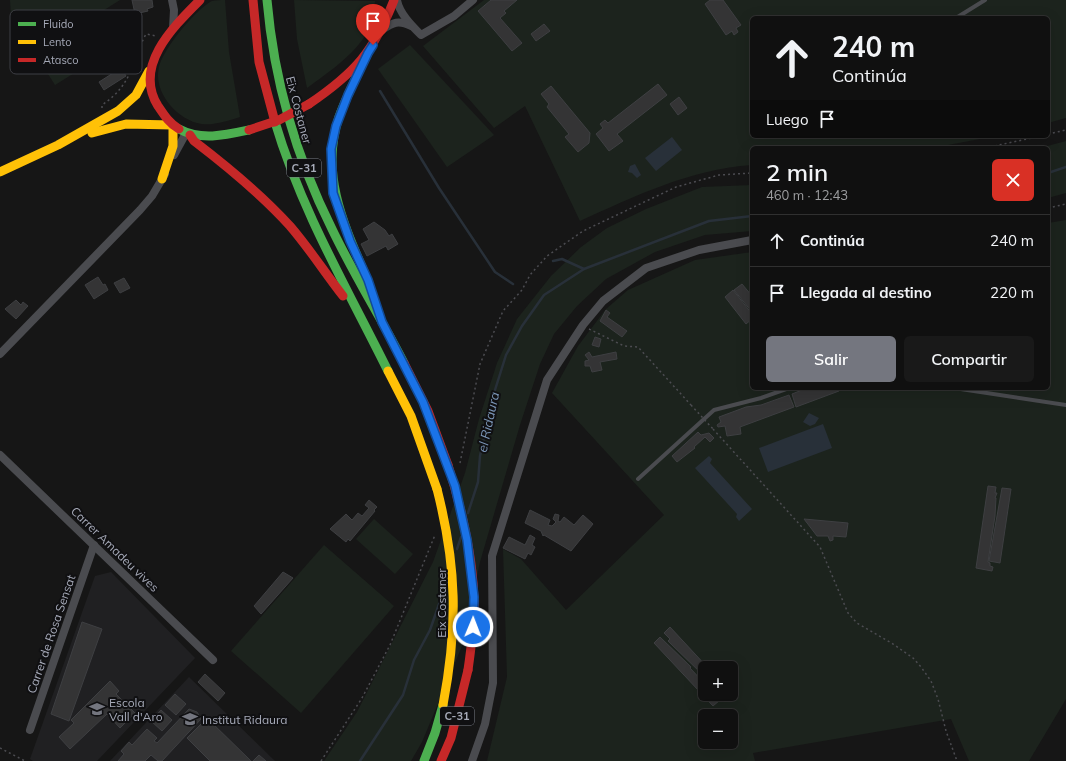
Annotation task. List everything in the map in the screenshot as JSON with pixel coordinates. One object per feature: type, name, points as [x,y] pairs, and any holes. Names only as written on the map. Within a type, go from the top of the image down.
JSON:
[{"type":"main road","points":[[0,172],[58,145],[106,119],[131,101],[152,66],[166,38],[200,0]]},
{"type":"main road","name":"Eix Costaner","points":[[253,0],[259,62],[267,96],[286,160],[305,206],[411,416],[437,489],[450,545],[456,600],[451,666],[443,705],[435,733],[424,761]]},
{"type":"main road","name":"Eix Costaner","points":[[267,0],[268,18],[280,92],[297,149],[334,234],[382,322],[423,402],[455,486],[467,540],[474,597],[473,627],[468,670],[451,738],[441,761]]},
{"type":"main road","points":[[389,0],[389,12]]},
{"type":"main road","points":[[382,322],[368,280],[333,193],[331,176],[331,149],[336,126],[368,53],[382,30],[394,0]]},
{"type":"main road","points":[[58,145],[103,129],[126,124],[172,126],[188,134],[218,136],[249,130],[279,120],[309,104],[343,80],[368,53]]},
{"type":"main road","points":[[152,66],[150,80],[152,94],[159,110],[172,126],[175,134],[162,179]]},
{"type":"main road","points":[[188,134],[194,141],[246,181],[276,211],[302,240],[338,290],[359,315]]},
{"type":"street","points":[[172,0],[174,10],[174,28]]},
{"type":"street","points":[[190,0],[195,0]]},
{"type":"street","points":[[397,0],[398,6],[412,27]]},
{"type":"street","points":[[382,30],[393,22],[403,22],[412,27],[421,35],[454,16],[474,0]]},
{"type":"street","points":[[0,354],[152,196],[188,134]]},
{"type":"street","points":[[472,761],[485,724],[493,683],[492,556],[547,380],[583,324],[603,301],[646,268],[699,250],[750,240]]},
{"type":"street","name":"Carrer Amadeu vives","points":[[0,455],[213,660]]},
{"type":"street","name":"Carrer de Rosa Sensat","points":[[30,730],[94,545]]},
{"type":"lane","points":[[959,16],[985,0]]},
{"type":"lane","points":[[638,479],[714,410],[782,390]]},
{"type":"lane","points":[[967,390],[1066,405]]},
{"type":"path","points":[[142,44],[146,34],[166,38]]},
{"type":"path","points":[[106,119],[102,105],[111,98],[130,74]]},
{"type":"path","points":[[1050,134],[1066,130]]},
{"type":"path","points":[[994,146],[1032,138]]},
{"type":"path","points":[[459,467],[480,364],[503,311],[522,290],[530,275],[547,256],[583,231],[628,208],[676,187],[719,175],[750,173]]},
{"type":"path","points":[[1050,208],[1066,204]]},
{"type":"path","points":[[583,324],[624,346],[638,347],[820,547],[848,613],[857,623],[893,644],[913,658],[931,681],[957,761]]},
{"type":"path","points":[[322,761],[362,698],[390,645],[435,534]]},
{"type":"path","points":[[0,748],[25,761]]},
{"type":"shaded area","points":[[10,0],[120,0],[104,10],[11,10]]},
{"type":"shaded area","points":[[225,0],[229,52],[240,117],[218,123],[197,123],[181,115],[168,102],[159,85],[159,67],[173,40],[189,21],[205,5],[212,1]]},
{"type":"shaded area","points":[[294,0],[375,1],[371,25],[359,44],[343,60],[307,88],[297,39]]},
{"type":"shaded area","points":[[484,0],[1066,0],[1066,118],[1050,122],[1050,16],[750,16],[750,138],[985,138],[943,146],[750,146],[750,165],[707,172],[685,178],[643,193],[580,221],[525,106],[494,128],[423,46]]},
{"type":"shaded area","points":[[410,45],[494,135],[447,167],[378,69]]},
{"type":"shaded area","points":[[48,74],[73,74],[55,85]]},
{"type":"shaded area","points":[[672,137],[682,150],[656,171],[645,158]]},
{"type":"shaded area","points":[[1066,141],[1066,193],[1050,197],[1050,146],[1047,146]]},
{"type":"shaded area","points":[[635,164],[641,175],[637,178],[632,173],[628,172],[630,166]]},
{"type":"shaded area","points":[[750,185],[750,231],[705,235],[655,252],[606,279],[577,306],[554,334],[540,364],[520,425],[480,562],[462,646],[422,742],[411,761],[324,761],[357,712],[433,562],[465,473],[479,419],[497,363],[517,319],[551,276],[581,247],[607,228],[646,209],[702,187]]},
{"type":"shaded area","points":[[1066,220],[1066,699],[1029,761],[969,761],[951,719],[753,753],[755,761],[487,761],[507,677],[503,549],[521,559],[566,610],[664,515],[552,393],[578,346],[606,309],[628,290],[695,260],[750,252],[750,390],[1050,390],[1050,223]]},
{"type":"shaded area","points":[[809,413],[819,418],[815,424],[810,426],[803,422]]},
{"type":"shaded area","points":[[823,424],[832,448],[768,472],[759,448]]},
{"type":"shaded area","points":[[709,456],[712,459],[710,463],[752,509],[739,521],[736,517],[737,514],[695,468]]},
{"type":"shaded area","points":[[374,519],[413,554],[395,574],[356,539]]},
{"type":"shaded area","points":[[324,545],[394,606],[301,713],[231,651]]},
{"type":"shaded area","name":"Escola Vall d'Aro","points":[[111,572],[195,658],[97,761],[33,761],[30,759],[95,576]]},
{"type":"shaded area","name":"Institut Ridaura","points":[[189,677],[275,761],[110,761]]},
{"type":"building","points":[[132,0],[152,0],[153,7],[147,9],[148,11],[142,12],[142,10],[134,10]]},
{"type":"building","points":[[491,0],[517,0],[504,11],[506,13],[500,18],[522,43],[512,51],[478,11]]},
{"type":"building","points":[[710,0],[723,0],[741,25],[736,28],[738,32],[734,35],[732,31],[726,35],[705,4]]},
{"type":"building","points":[[544,24],[550,31],[536,41],[531,34]]},
{"type":"building","points":[[112,74],[125,74],[126,76],[104,90],[99,82]]},
{"type":"building","points":[[658,84],[667,95],[617,134],[623,141],[609,151],[596,134],[603,128],[600,124],[605,120],[608,123]]},
{"type":"building","points":[[551,86],[590,133],[589,143],[578,152],[565,137],[569,134],[547,107],[549,104],[541,94]]},
{"type":"building","points":[[679,97],[687,108],[678,115],[670,104]]},
{"type":"building","points":[[374,222],[385,230],[389,236],[392,234],[398,244],[388,250],[386,246],[367,256],[361,244],[369,240],[363,229]]},
{"type":"building","points":[[98,277],[103,285],[105,284],[108,290],[94,299],[85,285]]},
{"type":"building","points":[[124,278],[130,288],[120,293],[114,283]]},
{"type":"building","points":[[742,284],[750,294],[750,310],[734,290]]},
{"type":"building","points":[[733,290],[750,311],[750,321],[746,324],[725,297]]},
{"type":"building","points":[[16,300],[21,305],[23,302],[28,306],[16,319],[5,309]]},
{"type":"building","points":[[606,310],[610,313],[607,317],[627,331],[622,337],[600,321]]},
{"type":"building","points":[[595,337],[601,339],[599,347],[592,345]]},
{"type":"building","points":[[589,352],[592,357],[616,352],[617,359],[600,362],[602,370],[592,372],[590,366],[585,366],[585,361],[589,360],[585,355]]},
{"type":"building","points":[[802,390],[839,391],[796,407],[792,394]]},
{"type":"building","points":[[789,395],[794,407],[740,427],[741,434],[727,436],[725,426],[718,427],[717,425],[721,422],[719,417],[746,407],[761,405]]},
{"type":"building","points":[[698,432],[701,435],[709,433],[714,438],[710,442],[705,437],[694,447],[695,448],[677,462],[672,456]]},
{"type":"building","points":[[988,486],[996,487],[995,493],[997,493],[995,498],[995,516],[988,562],[990,563],[990,566],[993,567],[992,571],[976,568]]},
{"type":"building","points":[[1002,488],[1011,489],[1000,563],[989,561]]},
{"type":"building","points":[[369,500],[377,507],[350,541],[348,539],[346,542],[330,529],[346,514],[352,520],[358,513],[362,516],[369,508],[365,505]]},
{"type":"building","points":[[530,510],[550,520],[548,525],[552,526],[556,522],[553,519],[555,514],[559,515],[558,521],[560,522],[564,517],[574,525],[583,515],[593,524],[571,551],[544,535],[543,536],[541,531],[525,523]]},
{"type":"building","points":[[804,519],[848,523],[846,537],[833,536],[833,540],[830,541],[828,536],[817,536]]},
{"type":"building","points":[[530,535],[535,538],[532,545],[535,547],[531,555],[528,553],[525,559],[503,548],[509,537],[525,545]]},
{"type":"building","points":[[283,572],[293,578],[261,614],[254,606]]},
{"type":"building","points":[[82,622],[102,629],[69,721],[51,714]]},
{"type":"building","points":[[670,627],[702,661],[698,661],[698,670],[668,641],[670,639],[664,633]]},
{"type":"building","points":[[660,637],[691,667],[690,668],[698,677],[698,690],[654,643]]},
{"type":"building","points":[[205,674],[225,693],[218,701],[198,682]]},
{"type":"building","points":[[110,681],[119,691],[116,694],[135,713],[120,728],[107,714],[70,749],[59,737],[74,723],[71,720]]},
{"type":"building","points":[[175,694],[186,704],[176,715],[165,705]]},
{"type":"building","points":[[708,701],[719,701],[713,706]]},
{"type":"building","points":[[189,709],[197,712],[201,719],[162,761],[158,761],[151,755],[145,761],[118,761],[124,754],[121,751],[129,742],[132,745],[147,729],[157,738],[154,741],[157,743]]},
{"type":"building","points":[[161,710],[172,720],[162,731],[151,721]]},
{"type":"building","points":[[207,718],[251,761],[210,761],[187,738]]},
{"type":"building","points":[[259,755],[266,761],[253,761]]},
{"type":"waterway","points":[[380,91],[439,188],[495,272],[513,284]]},
{"type":"waterway","name":"el Ridaura","points":[[1050,172],[1066,167]]},
{"type":"waterway","name":"el Ridaura","points":[[468,513],[478,482],[480,456],[495,390],[506,355],[522,326],[544,295],[584,269],[709,221],[750,216]]},
{"type":"waterway","points":[[553,261],[562,259],[584,269]]},
{"type":"waterway","name":"el Ridaura","points":[[457,549],[461,537]]},
{"type":"waterway","name":"el Ridaura","points":[[360,761],[403,695],[414,660],[430,630],[447,581]]},
{"type":"traffic: fast","points":[[267,0],[275,60],[281,89],[297,146],[319,202],[340,246],[404,363]]},
{"type":"traffic: fast","points":[[365,274],[342,216],[333,177],[332,158],[334,137],[339,117],[368,53]]},
{"type":"traffic: fast","points":[[275,122],[298,187],[326,249],[388,371]]},
{"type":"traffic: fast","points":[[179,129],[187,133],[205,136],[223,135],[249,130]]},
{"type":"traffic: fast","points":[[424,761],[435,733],[443,705]]},
{"type":"traffic: slow","points":[[0,172],[58,145],[118,111],[136,95],[149,71]]},
{"type":"traffic: slow","points":[[92,133],[126,124],[172,125]]},
{"type":"traffic: slow","points":[[162,179],[173,146],[173,126]]},
{"type":"traffic: slow","points":[[388,371],[411,416],[437,489]]},
{"type":"traffic: slow","points":[[437,489],[444,517],[452,571],[453,597],[451,649],[443,705]]},
{"type":"traffic: jam","points":[[179,129],[175,127],[158,106],[152,91],[150,76],[153,62],[168,35],[200,0]]},
{"type":"traffic: jam","points":[[253,0],[259,62],[275,122]]},
{"type":"traffic: jam","points":[[309,104],[339,82],[361,60],[379,33],[394,0]]},
{"type":"traffic: jam","points":[[249,130],[279,120],[309,104]]},
{"type":"traffic: jam","points":[[190,135],[194,141],[244,181],[279,214],[304,243],[343,296]]},
{"type":"traffic: jam","points":[[404,363],[428,411],[448,465]]},
{"type":"traffic: jam","points":[[448,465],[458,499],[472,570],[474,614],[468,670]]},
{"type":"traffic: jam","points":[[441,761],[451,738],[468,670]]},
{"type":"place","name":"Escola Vall d'Aro","points":[[97,709]]},
{"type":"place","name":"Institut Ridaura","points":[[190,719]]},
{"type":"route","points":[[373,45],[348,95],[336,126],[331,149],[331,176],[333,193],[350,241],[368,280],[382,322],[423,402],[446,458],[455,486],[467,540],[474,597],[473,627]]}]
